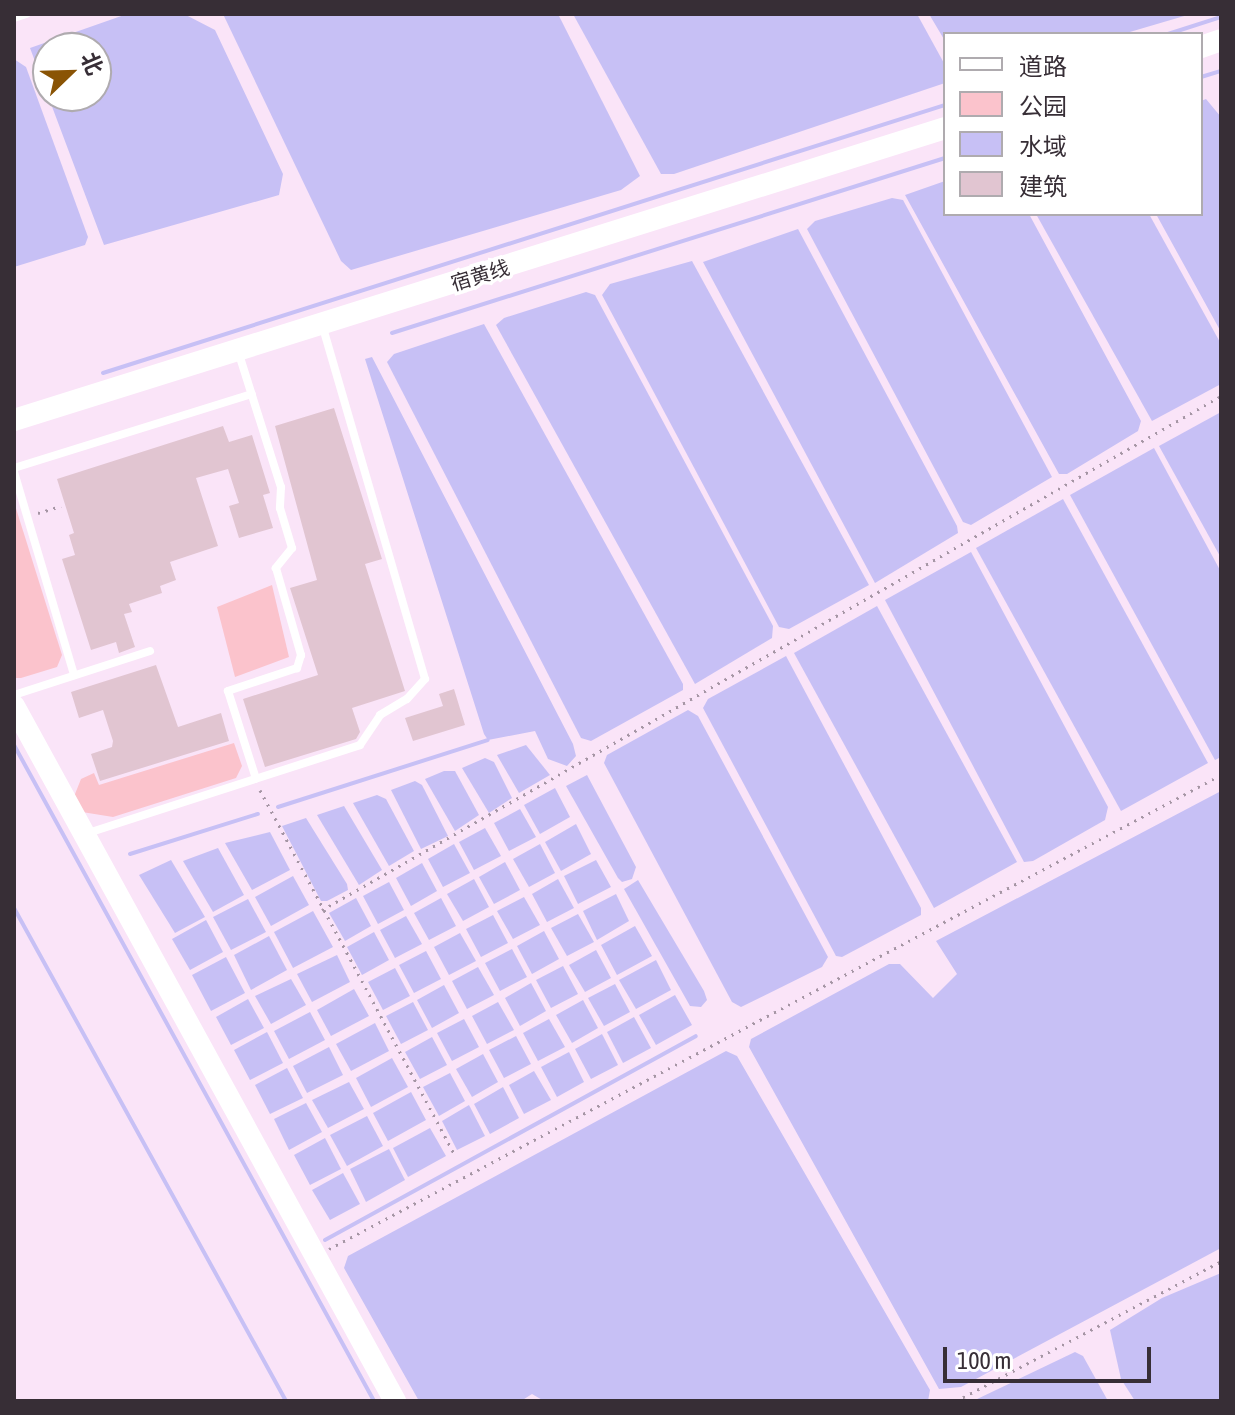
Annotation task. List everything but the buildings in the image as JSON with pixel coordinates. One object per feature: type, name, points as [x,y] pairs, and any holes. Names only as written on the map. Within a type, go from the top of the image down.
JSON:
[{"type":"main road","name":"宿黄线","points":[[14,420],[943,129]]},
{"type":"main road","points":[[14,706],[395,1401]]},
{"type":"lane","points":[[14,18],[26,14]]},
{"type":"lane","points":[[84,835],[360,745],[380,715],[407,699],[425,679],[321,324]]},
{"type":"lane","points":[[238,350],[281,487],[280,508],[292,548],[276,568],[301,655],[297,668],[228,691],[256,779]]},
{"type":"lane","points":[[74,675],[14,470],[252,394]]},
{"type":"lane","points":[[14,695],[150,651]]},
{"type":"path","points":[[322,910],[1221,396]]},
{"type":"path","points":[[27,516],[61,506]]},
{"type":"path","points":[[315,1257],[1221,775]]},
{"type":"path","points":[[256,779],[267,808],[455,1155]]},
{"type":"path","points":[[956,1401],[1221,1261]]},
{"type":"green space","points":[[14,502],[62,655],[57,667],[21,678],[14,678]]},
{"type":"green space","points":[[272,585],[289,657],[235,677],[217,607]]},
{"type":"green space","points":[[234,743],[242,766],[236,778],[113,817],[82,812],[73,799],[81,779],[94,773],[99,785]]},
{"type":"water","points":[[127,14],[184,14],[215,30],[283,174],[279,195],[104,245],[54,112],[112,112],[112,32],[76,32]]},
{"type":"water","points":[[223,14],[558,14],[640,176],[621,190],[351,270],[341,261]]},
{"type":"water","points":[[573,14],[917,14],[943,61],[943,84],[674,174],[661,174]]},
{"type":"water","points":[[929,14],[1191,14],[1130,32],[943,32],[943,38]]},
{"type":"water","points":[[14,59],[26,67],[32,83],[32,112],[42,112],[88,237],[85,245],[14,267]]},
{"type":"water","points":[[1206,99],[1221,117],[1221,332],[1157,216],[1203,216],[1203,100]]},
{"type":"water","points":[[943,182],[943,216],[1030,216],[1141,421],[1138,431],[1067,474],[1059,474],[905,195]]},
{"type":"water","points":[[892,198],[903,200],[1052,477],[971,525],[963,522],[807,229],[815,221]]},
{"type":"water","points":[[1037,216],[1150,216],[1221,344],[1221,384],[1152,421]]},
{"type":"water","points":[[798,229],[957,526],[958,533],[875,583],[703,262]]},
{"type":"water","points":[[692,261],[869,585],[789,629],[779,627],[602,295],[610,284]]},
{"type":"water","points":[[586,292],[595,295],[773,626],[772,638],[695,684],[496,325],[504,318]]},
{"type":"water","points":[[484,324],[683,684],[683,690],[591,741],[581,738],[387,362],[394,354]]},
{"type":"water","points":[[372,357],[573,744],[576,756],[567,766],[548,759],[535,731],[488,740],[484,734],[365,359]]},
{"type":"water","points":[[1221,412],[1221,558],[1159,446]]},
{"type":"water","points":[[1154,448],[1221,572],[1221,757],[1215,760],[1070,495]]},
{"type":"water","points":[[1063,499],[1208,763],[1121,811],[976,548]]},
{"type":"water","points":[[971,552],[1108,807],[1105,820],[1033,861],[1024,862],[885,600]]},
{"type":"water","points":[[877,606],[1017,862],[934,908],[794,653]]},
{"type":"water","points":[[786,656],[921,908],[921,915],[842,957],[836,956],[703,708],[708,699]]},
{"type":"water","points":[[688,710],[698,716],[828,957],[822,967],[741,1007],[732,1002],[604,763],[607,755]]},
{"type":"water","points":[[526,745],[550,775],[519,793],[497,755]]},
{"type":"water","points":[[485,758],[494,762],[512,798],[489,813],[462,768]]},
{"type":"water","points":[[444,771],[455,771],[479,815],[455,831],[425,779]]},
{"type":"water","points":[[587,775],[636,867],[632,879],[622,882],[618,878],[566,786]]},
{"type":"water","points":[[415,781],[422,785],[448,836],[421,849],[391,790]]},
{"type":"water","points":[[555,788],[570,817],[540,834],[524,805]]},
{"type":"water","points":[[1221,791],[1221,1248],[961,1387],[939,1389],[749,1047],[751,1039],[889,964],[900,964],[933,998],[957,974],[936,941]]},
{"type":"water","points":[[377,795],[386,799],[414,851],[389,866],[353,803]]},
{"type":"water","points":[[344,806],[382,870],[359,885],[317,815]]},
{"type":"water","points":[[520,809],[536,837],[509,851],[494,823]]},
{"type":"water","points":[[306,818],[347,884],[348,890],[327,901],[321,901],[282,826]]},
{"type":"water","points":[[576,824],[591,854],[561,871],[545,842]]},
{"type":"water","points":[[485,828],[501,856],[474,870],[459,842]]},
{"type":"water","points":[[270,832],[290,870],[252,890],[225,843]]},
{"type":"water","points":[[454,844],[470,873],[443,887],[428,859]]},
{"type":"water","points":[[540,844],[555,873],[529,887],[513,859]]},
{"type":"water","points":[[218,848],[244,895],[213,912],[183,861]]},
{"type":"water","points":[[171,860],[205,917],[175,933],[139,875]]},
{"type":"water","points":[[596,860],[611,887],[578,904],[564,876]]},
{"type":"water","points":[[505,862],[520,890],[494,904],[479,877]]},
{"type":"water","points":[[422,863],[437,891],[411,906],[396,878]]},
{"type":"water","points":[[293,876],[309,905],[271,926],[255,897]]},
{"type":"water","points":[[474,879],[489,907],[463,921],[447,894]]},
{"type":"water","points":[[558,879],[574,908],[547,922],[532,894]]},
{"type":"water","points":[[638,880],[704,991],[707,1000],[701,1007],[690,1006],[624,889]]},
{"type":"water","points":[[389,882],[404,910],[378,924],[363,896]]},
{"type":"water","points":[[616,894],[629,921],[597,940],[583,911]]},
{"type":"water","points":[[524,897],[540,925],[513,939],[497,911]]},
{"type":"water","points":[[356,898],[371,926],[345,941],[329,913]]},
{"type":"water","points":[[441,898],[456,926],[429,940],[414,913]]},
{"type":"water","points":[[248,899],[266,932],[231,950],[213,917]]},
{"type":"water","points":[[313,911],[333,947],[293,968],[274,932]]},
{"type":"water","points":[[578,914],[594,942],[567,956],[551,928]]},
{"type":"water","points":[[493,915],[508,943],[481,957],[466,929]]},
{"type":"water","points":[[406,916],[422,944],[395,958],[380,930]]},
{"type":"water","points":[[206,920],[223,952],[190,970],[172,939]]},
{"type":"water","points":[[635,926],[652,956],[617,975],[601,945]]},
{"type":"water","points":[[544,931],[559,959],[532,974],[517,946]]},
{"type":"water","points":[[374,932],[389,960],[362,975],[347,947]]},
{"type":"water","points":[[460,933],[476,961],[449,975],[434,947]]},
{"type":"water","points":[[269,936],[287,970],[251,990],[234,955]]},
{"type":"water","points":[[512,949],[527,977],[500,991],[485,963]]},
{"type":"water","points":[[596,950],[611,978],[585,992],[569,965]]},
{"type":"water","points":[[426,951],[441,979],[414,993],[399,965]]},
{"type":"water","points":[[337,955],[350,982],[312,1002],[297,974]]},
{"type":"water","points":[[226,957],[245,993],[211,1011],[192,975]]},
{"type":"water","points":[[656,960],[671,990],[636,1009],[619,980]]},
{"type":"water","points":[[563,966],[578,994],[551,1008],[536,980]]},
{"type":"water","points":[[478,967],[494,995],[467,1009],[452,981]]},
{"type":"water","points":[[395,968],[410,996],[383,1010],[368,982]]},
{"type":"water","points":[[291,979],[306,1005],[271,1024],[255,996]]},
{"type":"water","points":[[531,983],[546,1011],[520,1026],[505,998]]},
{"type":"water","points":[[615,984],[630,1012],[604,1026],[588,998]]},
{"type":"water","points":[[444,985],[459,1013],[432,1028],[417,1000]]},
{"type":"water","points":[[354,989],[369,1016],[331,1036],[317,1010]]},
{"type":"water","points":[[675,995],[692,1025],[656,1045],[639,1015]]},
{"type":"water","points":[[248,999],[264,1028],[231,1045],[216,1017]]},
{"type":"water","points":[[583,1000],[598,1028],[572,1043],[556,1015]]},
{"type":"water","points":[[413,1002],[428,1030],[401,1044],[386,1016]]},
{"type":"water","points":[[498,1002],[514,1030],[487,1044],[472,1016]]},
{"type":"water","points":[[310,1012],[325,1040],[289,1059],[274,1031]]},
{"type":"water","points":[[634,1017],[651,1048],[623,1063],[607,1032]]},
{"type":"water","points":[[464,1019],[479,1047],[452,1061],[437,1033]]},
{"type":"water","points":[[549,1019],[565,1047],[538,1061],[523,1033]]},
{"type":"water","points":[[375,1023],[389,1051],[351,1071],[336,1044]]},
{"type":"water","points":[[267,1032],[283,1063],[250,1080],[234,1050]]},
{"type":"water","points":[[602,1034],[618,1065],[591,1079],[575,1049]]},
{"type":"water","points":[[516,1036],[531,1064],[504,1078],[489,1050]]},
{"type":"water","points":[[432,1037],[447,1065],[420,1079],[405,1052]]},
{"type":"water","points":[[329,1047],[343,1075],[307,1093],[293,1066]]},
{"type":"water","points":[[726,1051],[737,1056],[930,1390],[928,1401],[544,1401],[532,1394],[521,1401],[419,1401],[344,1268],[348,1256]]},
{"type":"water","points":[[569,1052],[584,1082],[557,1097],[541,1067]]},
{"type":"water","points":[[483,1054],[498,1082],[472,1097],[456,1069]]},
{"type":"water","points":[[392,1058],[408,1087],[371,1107],[356,1078]]},
{"type":"water","points":[[287,1068],[303,1098],[270,1114],[255,1085]]},
{"type":"water","points":[[534,1071],[551,1100],[524,1114],[509,1085]]},
{"type":"water","points":[[450,1073],[465,1101],[439,1116],[423,1087]]},
{"type":"water","points":[[349,1082],[364,1109],[328,1128],[312,1100]]},
{"type":"water","points":[[503,1087],[519,1118],[490,1134],[474,1104]]},
{"type":"water","points":[[411,1092],[426,1120],[388,1141],[373,1113]]},
{"type":"water","points":[[306,1103],[322,1132],[289,1150],[274,1119]]},
{"type":"water","points":[[469,1105],[485,1136],[457,1150],[442,1121]]},
{"type":"water","points":[[367,1116],[383,1146],[347,1166],[330,1135]]},
{"type":"water","points":[[430,1128],[446,1156],[408,1177],[393,1148]]},
{"type":"water","points":[[325,1138],[341,1169],[310,1185],[294,1155]]},
{"type":"water","points":[[389,1149],[405,1180],[366,1202],[350,1169]]},
{"type":"water","points":[[343,1173],[360,1204],[330,1220],[312,1190]]},
{"type":"water","points":[[1221,1273],[1221,1401],[1135,1401],[1121,1379],[1110,1330],[1162,1298]]},
{"type":"water","points":[[1075,1352],[1083,1356],[1108,1401],[973,1401]]},
{"type":"waterway","points":[[1174,32],[1221,17]]},
{"type":"waterway","points":[[1203,76],[1221,71]]},
{"type":"waterway","points":[[103,373],[943,106]]},
{"type":"waterway","points":[[392,333],[943,159]]},
{"type":"waterway","points":[[278,807],[488,740]]},
{"type":"waterway","points":[[14,745],[374,1401]]},
{"type":"waterway","points":[[130,854],[258,814]]},
{"type":"waterway","points":[[14,908],[286,1401]]},
{"type":"waterway","points":[[325,1240],[696,1036]]}]
